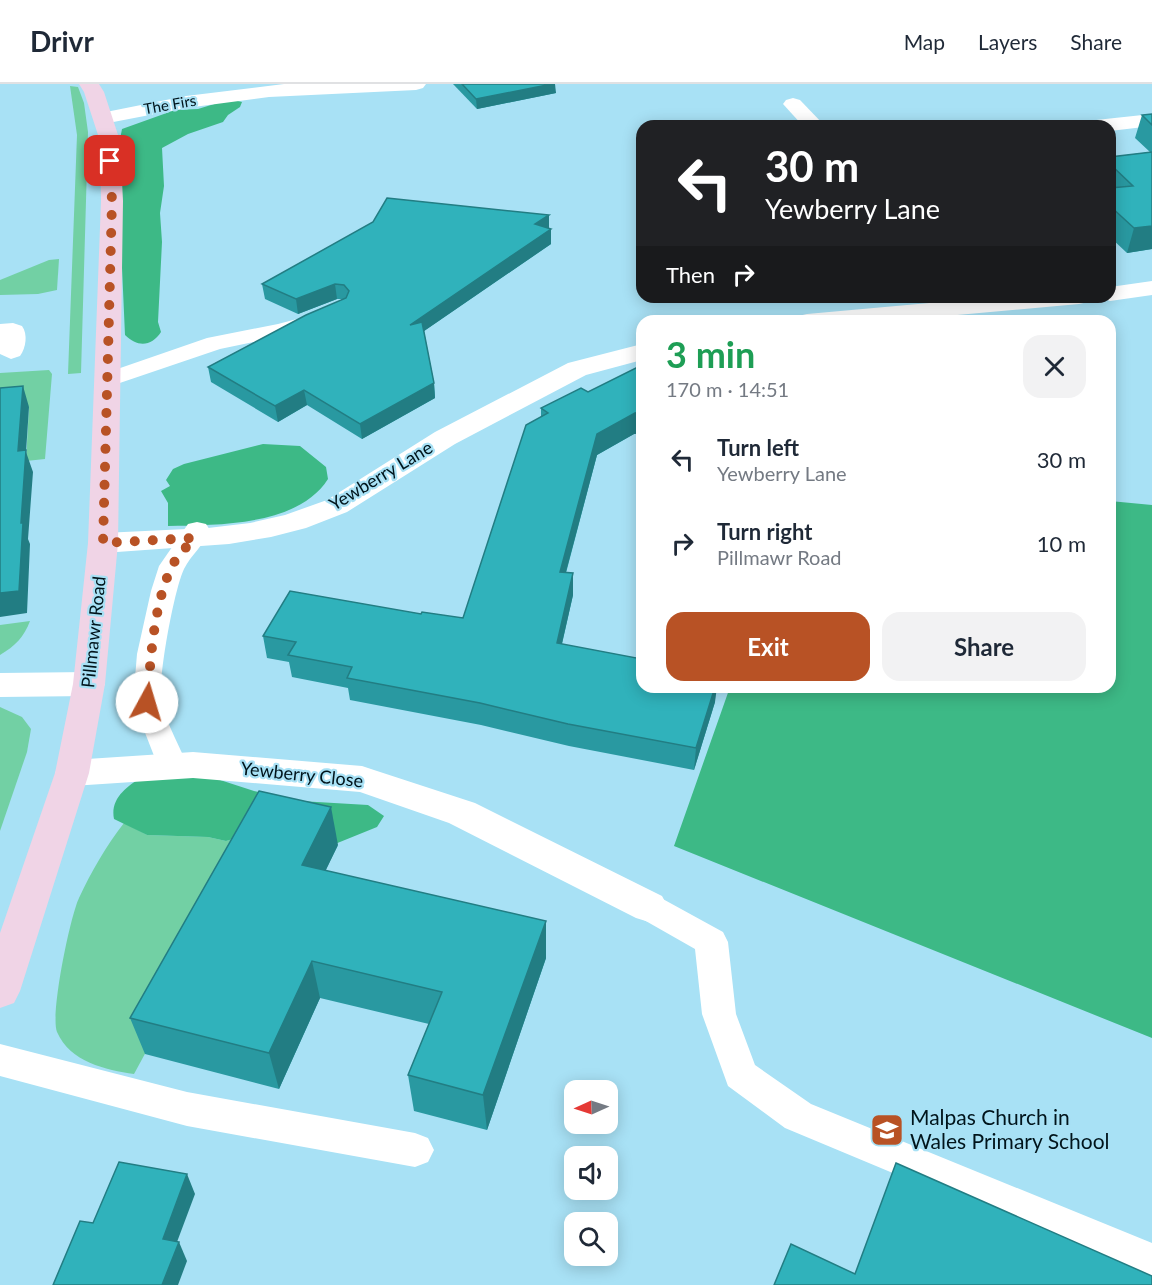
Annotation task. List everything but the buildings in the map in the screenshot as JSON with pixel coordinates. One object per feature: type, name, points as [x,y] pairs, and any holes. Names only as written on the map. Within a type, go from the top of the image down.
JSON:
[{"type":"street","name":"Pillmawr Road","points":[[0,991],[72,773],[89,684],[103,543],[112,201],[110,141],[94,92],[89,84]]},
{"type":"street","name":"The Firs","points":[[103,118],[247,93],[416,84]]},
{"type":"street","points":[[793,104],[809,120]]},
{"type":"street","points":[[1116,124],[1152,120]]},
{"type":"street","points":[[1116,293],[1152,288]]},
{"type":"street","points":[[875,315],[1012,303]]},
{"type":"street","name":"Yewberry Lane","points":[[103,543],[273,528],[337,506],[445,438],[577,369],[636,354]]},
{"type":"street","points":[[0,685],[89,684]]},
{"type":"street","name":"Yewberry Close","points":[[72,773],[194,765],[362,780],[462,813],[649,906]]},
{"type":"lane","points":[[108,380],[215,344],[303,324],[330,311]]},
{"type":"lane","points":[[173,766],[147,702],[151,654],[164,591],[172,566],[195,534]]},
{"type":"lane","points":[[649,906],[711,942],[719,1014],[741,1076],[789,1110],[798,1116],[1152,1262]]},
{"type":"lane","points":[[0,1060],[187,1109],[415,1150]]},
{"type":"green space","points":[[70,86],[78,87],[84,103],[88,132],[81,373],[68,374],[77,135]]},
{"type":"green space","points":[[233,100],[242,102],[240,107],[228,115],[223,122],[188,134],[162,148],[164,186],[160,213],[162,242],[158,322],[161,332],[149,343],[135,342],[125,335],[117,155],[122,129],[175,110],[198,109]]},
{"type":"green space","points":[[59,259],[57,290],[38,294],[0,295],[0,280],[49,260]]},
{"type":"green space","points":[[49,370],[52,374],[45,459],[26,461],[29,407],[13,392],[0,388],[0,373]]},
{"type":"green space","points":[[263,444],[300,446],[326,467],[328,479],[315,494],[298,506],[278,514],[233,523],[168,526],[168,503],[161,491],[170,486],[166,480],[173,469],[184,464]]},
{"type":"green space","points":[[1116,502],[1152,505],[1152,1038],[674,846],[728,693],[1116,693]]},
{"type":"green space","points":[[30,621],[18,641],[0,655],[0,625]]},
{"type":"green space","points":[[0,707],[22,717],[31,729],[27,752],[0,831]]},
{"type":"green space","points":[[142,777],[214,778],[254,791],[300,801],[368,805],[384,816],[377,827],[335,844],[267,829],[226,841],[208,837],[147,835],[114,819],[113,812],[120,794]]},
{"type":"green space","points":[[124,823],[147,835],[208,837],[226,841],[267,829],[134,1074],[90,1063],[71,1051],[57,1032],[56,1022],[62,966],[75,909],[94,869]]},
{"type":"place","name":"Malpas Church in Wales Primary School","points":[[887,1130]]},
{"type":"route","points":[[110,161],[112,201],[103,543],[194,538],[172,566],[164,591],[151,654],[147,702]]}]
